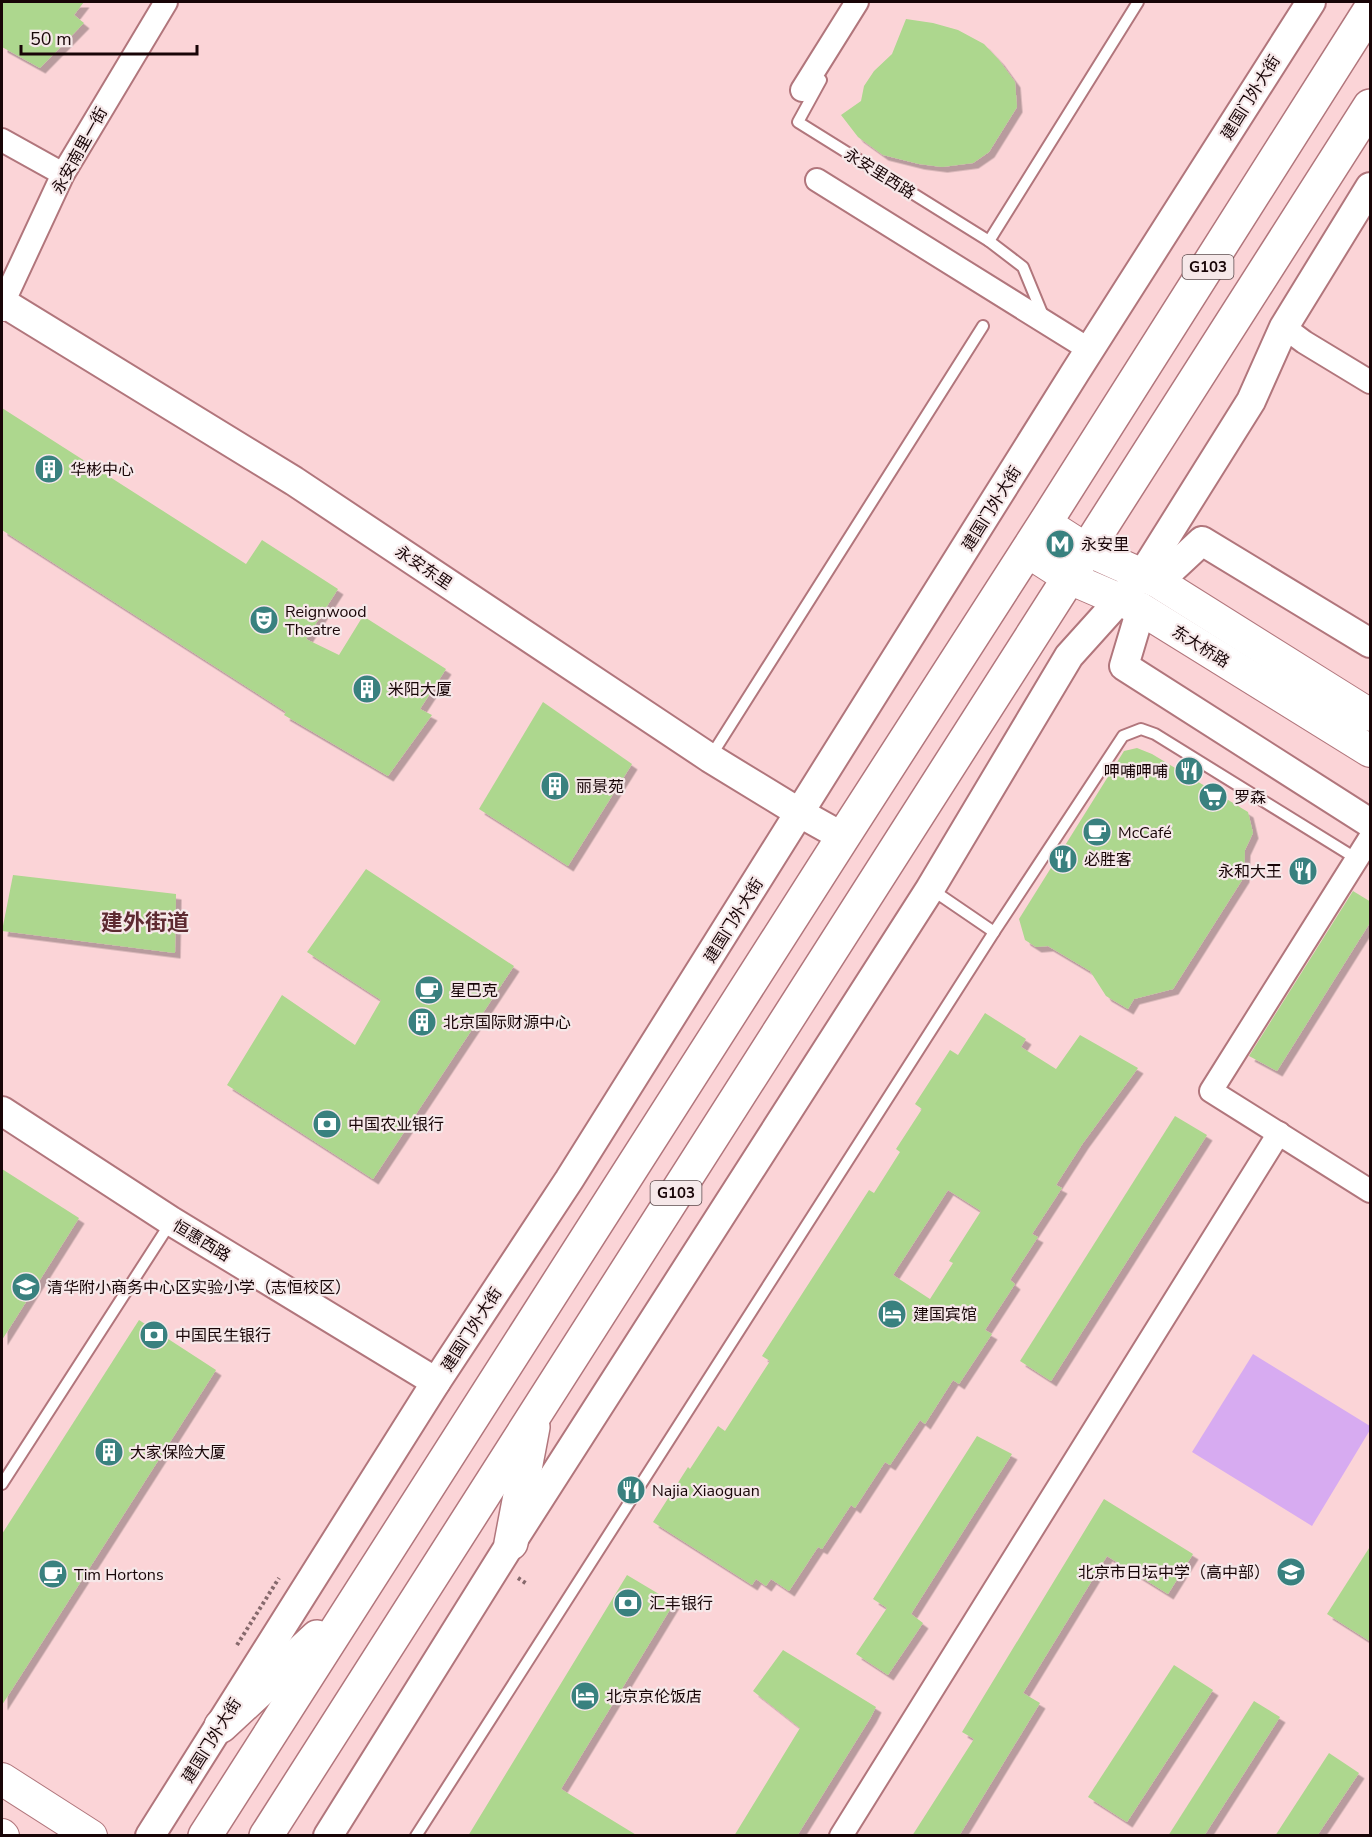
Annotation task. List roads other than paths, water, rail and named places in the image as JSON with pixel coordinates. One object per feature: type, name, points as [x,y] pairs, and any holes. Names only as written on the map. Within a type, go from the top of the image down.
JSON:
[{"type":"highway","name":"G103","points":[[1045,524],[1371,10]]},
{"type":"highway","name":"G103","points":[[266,1836],[1371,106]]},
{"type":"highway","points":[[1027,551],[1045,524]]},
{"type":"highway","name":"G103","points":[[205,1836],[1027,551]]},
{"type":"highway","points":[[511,1543],[536,1411]]},
{"type":"highway","points":[[221,1726],[351,1605]]},
{"type":"main road","name":"东大桥路","points":[[1045,524],[1087,550],[1150,578],[1371,715]]},
{"type":"main road","name":"东大桥路","points":[[1027,551],[1070,578],[1130,604],[1371,751]]},
{"type":"main road","points":[[2,1779],[76,1831]]},
{"type":"street","name":"永安南里一街","points":[[2,304],[63,174],[166,2]]},
{"type":"street","points":[[802,90],[857,2]]},
{"type":"street","name":"建国门外大街","points":[[150,1836],[436,1382],[569,1180],[1311,2]]},
{"type":"street","points":[[2,140],[63,174]]},
{"type":"street","points":[[817,180],[1090,350]]},
{"type":"street","points":[[328,1836],[511,1543],[930,889],[1069,656],[1130,604],[1150,578],[1251,401],[1284,327],[1371,187]]},
{"type":"street","name":"永安东里","points":[[2,304],[294,482],[710,758],[843,837]]},
{"type":"street","points":[[1284,327],[1304,342],[1371,382]]},
{"type":"street","points":[[1150,578],[1202,541],[1371,643]]},
{"type":"street","points":[[1130,604],[1124,666],[1371,823]]},
{"type":"street","points":[[1371,838],[1211,1091],[1371,1191]]},
{"type":"street","name":"恒惠西路","points":[[2,1111],[171,1221],[436,1382]]},
{"type":"street","points":[[841,1836],[1279,1133]]},
{"type":"lane","name":"永安里西路","points":[[857,2],[843,39],[798,122],[989,241],[1023,267],[1046,324]]},
{"type":"lane","points":[[989,241],[1138,2]]},
{"type":"lane","points":[[710,758],[983,326]]},
{"type":"lane","points":[[416,1836],[994,932],[1123,736],[1141,729],[1155,734],[1357,860]]},
{"type":"lane","points":[[930,889],[994,932]]},
{"type":"lane","points":[[2,1484],[171,1221]]},
{"type":"place","name":"华彬中心","points":[[49,469]]},
{"type":"place","name":"永安里","points":[[1060,544]]},
{"type":"place","name":"Reignwood Theatre","points":[[264,620]]},
{"type":"place","name":"米阳大厦","points":[[367,689]]},
{"type":"place","name":"呷哺呷哺","points":[[1189,771]]},
{"type":"place","name":"丽景苑","points":[[555,786]]},
{"type":"place","name":"罗森","points":[[1213,797]]},
{"type":"place","name":"McCafé","points":[[1097,832]]},
{"type":"place","name":"必胜客","points":[[1063,859]]},
{"type":"place","name":"永和大王","points":[[1303,871]]},
{"type":"place","name":"星巴克","points":[[429,990]]},
{"type":"place","name":"北京国际财源中心","points":[[422,1022]]},
{"type":"place","name":"中国农业银行","points":[[327,1124]]},
{"type":"place","name":"清华附小商务中心区实验小学（志恒校区）","points":[[26,1287]]},
{"type":"place","name":"建国宾馆","points":[[892,1314]]},
{"type":"place","name":"中国民生银行","points":[[154,1335]]},
{"type":"place","name":"大家保险大厦","points":[[109,1452]]},
{"type":"place","name":"Najia Xiaoguan","points":[[631,1490]]},
{"type":"place","name":"北京市日坛中学（高中部）","points":[[1291,1572]]},
{"type":"place","name":"Tim Hortons","points":[[53,1574]]},
{"type":"place","name":"汇丰银行","points":[[628,1603]]},
{"type":"place","name":"北京京伦饭店","points":[[585,1696]]},
{"type":"district","name":"建外街道","points":[[145,922]]}]
